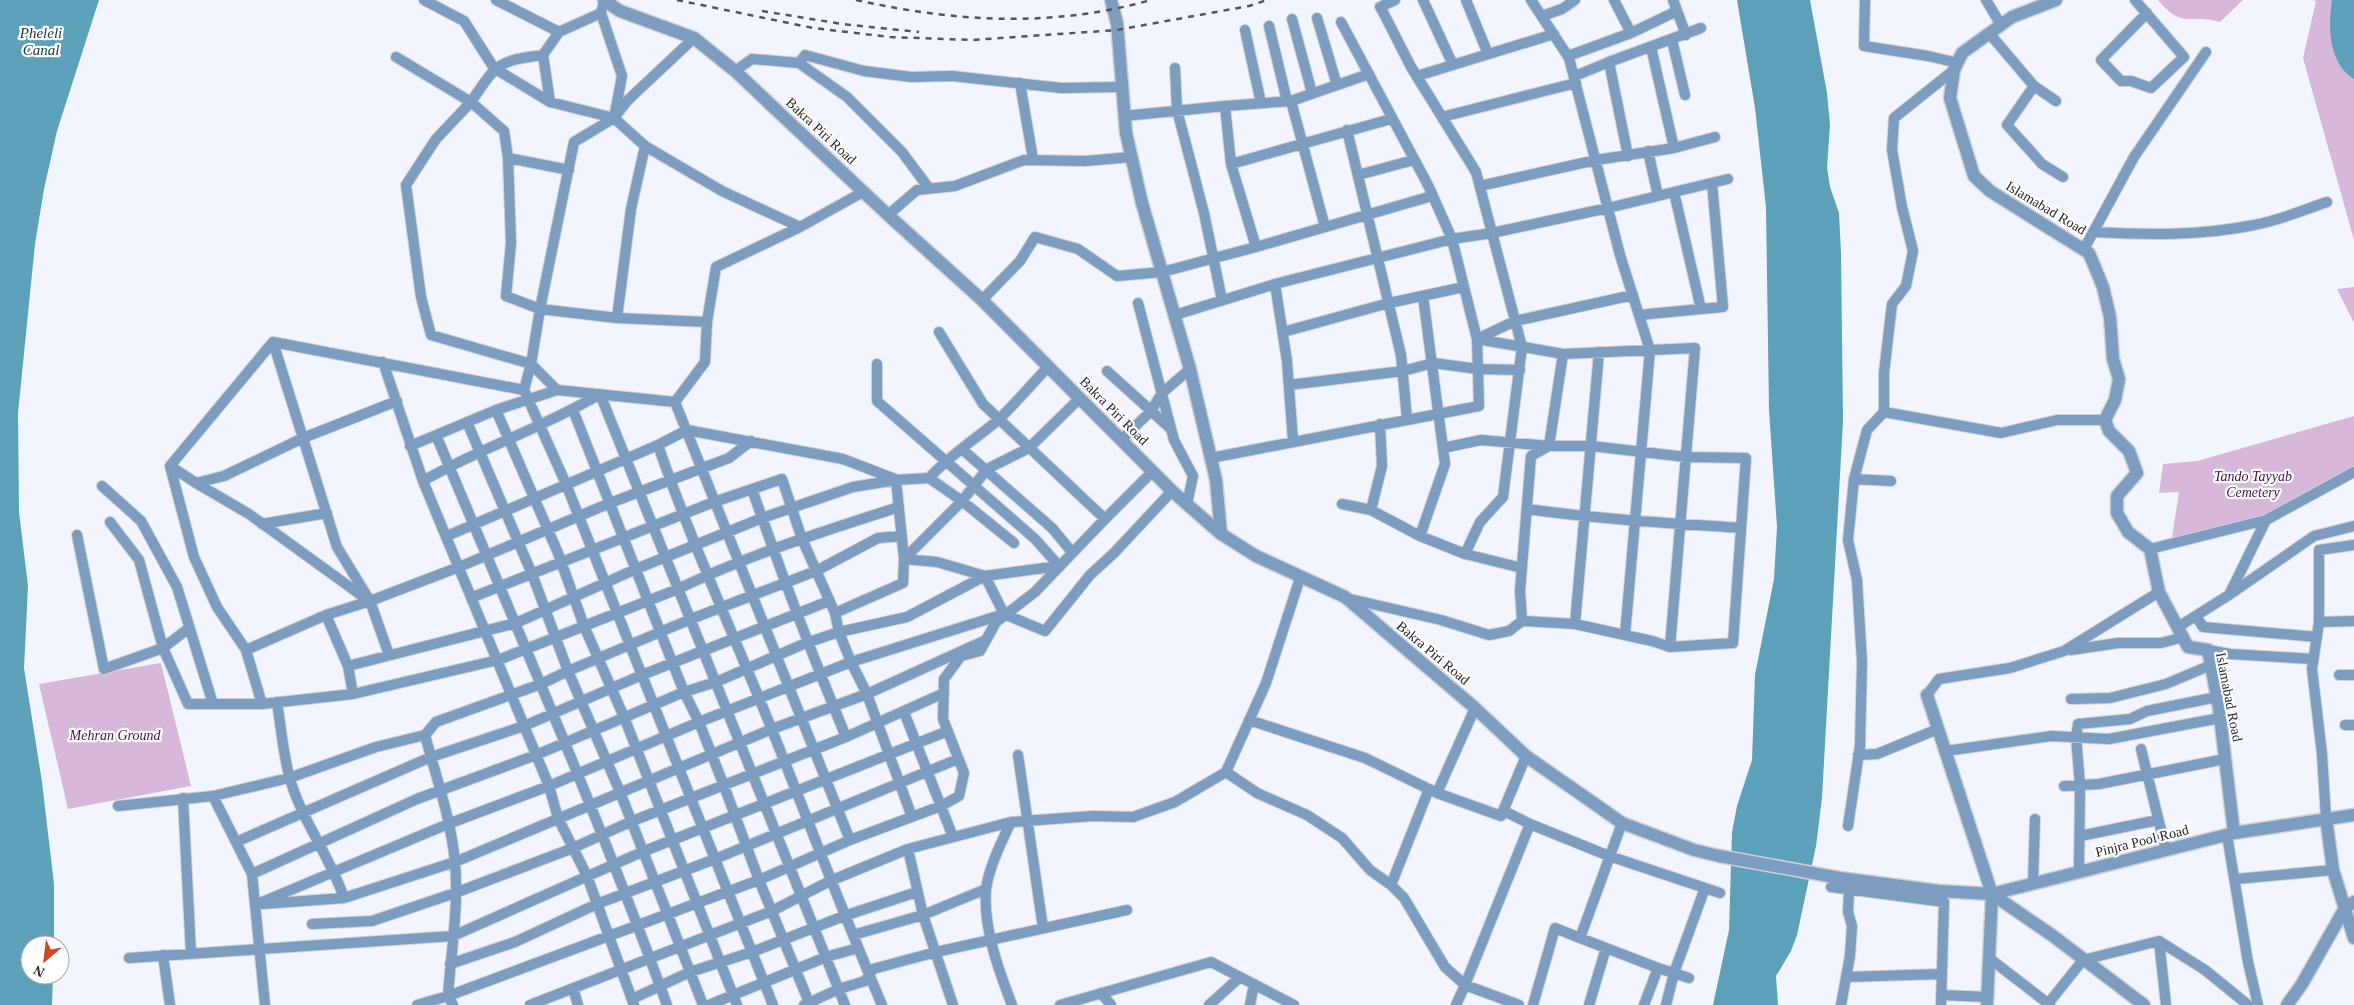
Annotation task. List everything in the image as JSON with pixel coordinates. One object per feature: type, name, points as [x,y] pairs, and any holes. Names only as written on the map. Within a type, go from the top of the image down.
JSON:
[{"type":"street","points":[[424,0],[464,21],[494,68],[550,102],[614,118],[646,146],[722,191],[800,227]]},
{"type":"street","points":[[496,0],[559,32]]},
{"type":"street","points":[[1111,0],[1117,23],[1124,116],[1132,157],[1162,272],[1190,368],[1216,480],[1221,534]]},
{"type":"street","points":[[1395,0],[1380,7],[1417,76],[1476,172],[1522,347],[1503,497],[1480,522],[1464,554]]},
{"type":"street","points":[[1423,0],[1453,66]]},
{"type":"street","points":[[1466,0],[1488,54]]},
{"type":"street","points":[[1531,0],[1568,56],[1576,79],[1608,208],[1650,350],[1624,635]]},
{"type":"street","points":[[1542,16],[1562,9],[1575,0]]},
{"type":"street","points":[[1614,0],[1631,33]]},
{"type":"street","points":[[1673,0],[1686,35]]},
{"type":"street","points":[[1865,0],[1864,46],[1956,66]]},
{"type":"street","points":[[1986,0],[2001,25]]},
{"type":"street","points":[[1848,826],[1858,754],[1862,662],[1857,580],[1848,540],[1854,479],[1867,430],[1884,412],[1884,373],[1892,304],[1906,286],[1913,251],[1902,206],[1892,150],[1894,118],[1956,66],[1962,53],[1989,33],[2012,17],[2056,0]]},
{"type":"street","points":[[2135,0],[2184,57],[2151,88],[2131,81],[2121,80],[2101,60],[2146,13]]},
{"type":"street","points":[[550,102],[543,55],[559,32],[603,5],[622,76],[614,118]]},
{"type":"street","name":"Bakra Piri Road","points":[[603,5],[694,38],[735,71],[863,192],[982,300],[1172,491],[1221,534],[1256,556],[1300,578],[1345,597],[1474,708],[1526,756],[1622,823],[1694,850],[1821,875]]},
{"type":"street","points":[[1568,56],[1631,33],[1677,11]]},
{"type":"street","points":[[1317,18],[1337,85]]},
{"type":"street","points":[[1292,19],[1312,94]]},
{"type":"street","points":[[1211,458],[1479,406],[1477,339],[1452,239],[1414,160],[1340,22]]},
{"type":"street","points":[[1269,26],[1300,143],[1325,227]]},
{"type":"street","points":[[1442,117],[1576,79],[1609,62],[1701,28]]},
{"type":"street","points":[[1245,30],[1261,103]]},
{"type":"street","points":[[1989,33],[2034,86],[2056,101]]},
{"type":"street","points":[[1417,76],[1554,34]]},
{"type":"street","points":[[694,38],[628,100],[614,118],[574,142],[540,309],[526,394],[566,484],[604,585],[654,704],[774,1005]]},
{"type":"street","points":[[1672,40],[1685,95]]},
{"type":"street","points":[[1650,47],[1674,148]]},
{"type":"street","points":[[2084,249],[2134,157],[2206,52]]},
{"type":"street","points":[[543,55],[514,59],[494,68],[471,102],[436,139],[406,185],[421,297],[431,335],[532,364],[556,390]]},
{"type":"street","points":[[799,63],[805,55],[864,71],[911,76],[952,76],[1061,88],[1121,87]]},
{"type":"street","points":[[396,57],[471,102],[504,131],[508,158],[511,243],[506,296],[540,309],[617,318],[707,322]]},
{"type":"street","points":[[735,71],[752,59],[799,63],[847,97],[902,152],[928,187]]},
{"type":"street","points":[[1609,62],[1628,156]]},
{"type":"street","name":"Islamabad Road","points":[[1956,66],[1950,98],[1974,176],[1990,191],[2084,249],[2089,254],[2103,287],[2110,317],[2114,359],[2119,379],[2114,400],[2105,420]]},
{"type":"street","points":[[1175,68],[1177,110],[1222,300]]},
{"type":"street","points":[[1124,116],[1289,101],[1369,74]]},
{"type":"street","points":[[1020,83],[1033,159]]},
{"type":"street","points":[[2034,86],[2007,125],[2042,164],[2064,177]]},
{"type":"street","points":[[1225,106],[1231,164],[1256,247]]},
{"type":"street","points":[[1231,164],[1391,118]]},
{"type":"street","points":[[1346,130],[1401,355],[1407,419]]},
{"type":"street","points":[[1480,186],[1596,160],[1674,148],[1715,137]]},
{"type":"street","points":[[617,318],[631,209],[646,146]]},
{"type":"street","points":[[1648,151],[1658,196]]},
{"type":"street","points":[[888,215],[917,190],[928,187],[955,186],[1024,160],[1085,161],[1132,157]]},
{"type":"street","points":[[508,158],[569,170]]},
{"type":"street","points":[[1358,175],[1414,160]]},
{"type":"street","points":[[1175,315],[1275,284],[1452,239],[1492,233],[1608,208],[1728,179]]},
{"type":"street","points":[[1639,315],[1723,307],[1712,183]]},
{"type":"street","points":[[675,402],[705,362],[707,322],[716,267],[800,227],[863,192]]},
{"type":"street","points":[[1674,192],[1701,309]]},
{"type":"street","points":[[982,300],[1020,261],[1035,237],[1078,249],[1117,276],[1162,272],[1432,196]]},
{"type":"street","points":[[2093,232],[2148,235],[2201,233],[2255,225],[2327,202]]},
{"type":"street","points":[[1275,284],[1289,385],[1293,441]]},
{"type":"street","points":[[1282,332],[1389,303],[1464,287]]},
{"type":"street","points":[[1477,339],[1516,321],[1633,295]]},
{"type":"street","points":[[1420,536],[1445,464],[1423,296]]},
{"type":"street","points":[[1138,303],[1174,440],[1192,476],[1187,504]]},
{"type":"street","points":[[939,332],[983,404],[1105,518]]},
{"type":"street","points":[[1477,339],[1563,354],[1695,348],[1670,648]]},
{"type":"street","points":[[273,342],[383,362],[526,394],[556,390],[675,402]]},
{"type":"street","points":[[273,342],[337,547],[370,601],[390,655]]},
{"type":"street","points":[[170,466],[273,342]]},
{"type":"street","points":[[1575,624],[1599,352]]},
{"type":"street","points":[[1549,446],[1563,354]]},
{"type":"street","points":[[383,362],[423,481],[473,597],[510,695],[549,786],[558,818],[587,876],[633,1002],[690,972],[752,952],[844,916],[917,892]]},
{"type":"street","points":[[1289,385],[1403,371],[1432,363],[1478,369],[1520,370]]},
{"type":"street","points":[[877,364],[877,401],[1035,539],[1060,566]]},
{"type":"street","points":[[929,478],[946,460],[962,450],[999,419],[1048,367]]},
{"type":"street","points":[[1122,439],[1151,411],[1162,393],[1190,368]]},
{"type":"street","points":[[1107,371],[1171,429]]},
{"type":"street","points":[[410,446],[496,410],[526,394]]},
{"type":"street","points":[[423,481],[480,451],[573,410],[600,394]]},
{"type":"street","points":[[600,394],[845,1005]]},
{"type":"street","points":[[904,559],[962,501],[973,484],[987,469],[1029,448],[1080,398]]},
{"type":"street","points":[[196,483],[224,476],[303,438],[397,402]]},
{"type":"street","points":[[675,402],[738,563],[803,718],[850,840]]},
{"type":"street","points":[[496,410],[562,564],[584,626],[624,717],[671,841],[737,1005]]},
{"type":"street","points":[[573,410],[684,692],[736,816],[759,880],[785,939],[808,1004],[838,989],[865,981],[873,970],[936,952],[1127,910]]},
{"type":"street","points":[[1884,412],[2001,433],[2057,420],[2105,420],[2110,431],[2129,451],[2136,473],[2117,496],[2117,513],[2128,532],[2150,549],[2266,520],[2354,472]]},
{"type":"street","points":[[467,422],[532,574],[568,671],[595,730],[703,1005]]},
{"type":"street","points":[[1371,510],[1382,466],[1380,424]]},
{"type":"street","points":[[447,536],[658,445],[686,430],[843,459],[896,480]]},
{"type":"street","points":[[436,435],[527,649],[638,925],[668,1005]]},
{"type":"street","points":[[1345,597],[1440,620],[1489,635],[1509,631],[1522,621],[1575,624],[1670,648],[1733,642],[1746,458],[1686,457],[1591,446],[1549,446],[1481,440],[1443,448]]},
{"type":"street","points":[[246,650],[326,614],[370,601],[459,567],[518,540],[729,458],[751,441]]},
{"type":"street","points":[[658,445],[682,516],[772,730],[819,854],[882,1005]]},
{"type":"street","points":[[1522,621],[1520,591],[1531,456],[1549,446]]},
{"type":"street","points":[[962,450],[987,469],[1052,528],[1072,552]]},
{"type":"street","points":[[170,466],[262,524],[370,601]]},
{"type":"street","points":[[170,466],[194,557],[218,607],[246,650],[262,704]]},
{"type":"street","points":[[417,1005],[451,1000],[696,902],[759,880],[850,840],[941,806],[959,796],[964,773],[943,719],[944,680],[961,656],[980,651],[996,622],[1035,592],[1105,518],[1153,471]]},
{"type":"street","points":[[348,666],[516,623],[573,596],[604,585],[636,569],[726,532],[854,487],[896,480],[929,478],[962,501],[1014,543]]},
{"type":"street","points":[[473,597],[562,564],[591,550],[714,502],[782,479],[802,539],[835,613],[839,632],[867,694],[898,784],[912,817]]},
{"type":"street","points":[[1854,479],[1891,481]]},
{"type":"street","points":[[835,613],[903,583],[904,559],[896,480]]},
{"type":"street","points":[[102,486],[141,521],[177,586],[212,704]]},
{"type":"street","points":[[752,489],[786,581],[806,643],[822,674],[846,737]]},
{"type":"street","points":[[255,905],[335,870],[448,824],[549,786],[606,760],[667,737],[698,722],[851,662],[1004,614],[1045,631],[1090,575],[1114,553],[1172,491]]},
{"type":"street","points":[[1342,504],[1371,510],[1420,536],[1464,554],[1522,568]]},
{"type":"street","points":[[110,522],[139,560],[163,648],[188,704],[262,704],[352,694],[498,660],[706,575],[802,539],[899,507]]},
{"type":"street","points":[[1527,509],[1584,517],[1635,519],[1741,528]]},
{"type":"street","points":[[262,524],[327,513]]},
{"type":"street","points":[[2229,595],[2266,520]]},
{"type":"street","points":[[1832,887],[1944,902],[1941,1000],[1988,1001],[1992,894],[1927,695],[1938,679],[2010,668],[2064,651],[2118,643],[2161,643],[2181,632],[2196,616],[2314,536],[2354,526]]},
{"type":"street","points":[[77,535],[104,669],[163,648],[189,628]]},
{"type":"street","points":[[118,806],[213,796],[290,778],[376,747],[425,735],[436,722],[541,684],[691,619],[816,571],[878,538],[902,536]]},
{"type":"street","points":[[2354,545],[2319,550],[2319,622],[2312,669],[2322,754],[2326,818],[2333,870],[2350,905],[2354,938]]},
{"type":"street","name":"Islamabad Road","points":[[2150,549],[2159,592],[2188,647],[2208,650],[2220,718],[2231,834]]},
{"type":"street","points":[[904,559],[937,562],[985,576],[1004,614]]},
{"type":"street","points":[[252,874],[319,842],[441,791],[536,755],[654,704],[716,682],[806,643],[839,632],[907,617],[985,576],[1060,566]]},
{"type":"street","points":[[530,1005],[741,924],[772,911],[830,881],[908,849],[1011,822],[1093,816],[1133,817],[1175,802],[1226,772],[1266,683],[1300,578]]},
{"type":"street","points":[[2064,651],[2159,592]]},
{"type":"street","points":[[236,842],[431,757],[524,726],[732,638],[829,601]]},
{"type":"street","points":[[326,614],[348,666],[352,694]]},
{"type":"street","points":[[2196,616],[2203,626],[2317,637]]},
{"type":"street","points":[[2319,622],[2354,621]]},
{"type":"street","points":[[255,905],[344,898],[455,862],[590,804],[772,730],[867,694],[986,640]]},
{"type":"street","points":[[2208,650],[2230,654],[2313,659]]},
{"type":"street","points":[[2071,698],[2110,698],[2166,684],[2210,665]]},
{"type":"street","points":[[2339,675],[2354,675]]},
{"type":"street","points":[[312,924],[372,921],[455,893],[573,848],[630,822],[846,737],[944,693]]},
{"type":"street","points":[[2079,872],[2080,785],[2076,737],[2078,724],[2130,719],[2147,711],[2217,697]]},
{"type":"street","points":[[277,702],[290,778],[303,812],[335,870],[344,898]]},
{"type":"street","points":[[1391,884],[1433,791],[1474,708]]},
{"type":"street","points":[[904,712],[952,837]]},
{"type":"street","points":[[1946,751],[2051,736],[2109,739],[2220,718]]},
{"type":"street","points":[[1249,720],[1365,758],[1433,791],[1501,816],[1526,756]]},
{"type":"street","points":[[1858,754],[1877,754],[1938,729]]},
{"type":"street","points":[[129,958],[453,936],[642,852],[948,732]]},
{"type":"street","points":[[425,735],[441,791],[455,862],[453,936],[450,964],[451,1000]]},
{"type":"street","points":[[2141,749],[2166,850]]},
{"type":"street","points":[[1018,755],[1043,928]]},
{"type":"street","points":[[450,964],[515,942],[597,904],[715,859],[898,784],[927,770],[958,759]]},
{"type":"street","points":[[2064,786],[2099,784],[2225,759]]},
{"type":"street","points":[[1226,772],[1257,793],[1307,815],[1342,838],[1370,870],[1391,884],[1404,898],[1446,967],[1465,985],[1494,1000],[1519,1005]]},
{"type":"street","points":[[213,796],[252,874],[265,1005]]},
{"type":"street","points":[[183,798],[190,954]]},
{"type":"street","points":[[1504,811],[1530,824],[1609,856],[1720,894]]},
{"type":"street","name":"Pinjra Pool Road","points":[[1821,875],[1938,891],[1992,894],[2231,834],[2354,815]]},
{"type":"street","points":[[2033,884],[2035,819]]},
{"type":"street","points":[[2080,836],[2158,820]]},
{"type":"street","points":[[1011,822],[1000,844],[986,889],[988,924],[1003,981],[1012,1005]]},
{"type":"street","points":[[1580,938],[1622,823]]},
{"type":"street","points":[[1456,1005],[1530,824]]},
{"type":"street","points":[[2231,834],[2248,962],[2258,1005]]},
{"type":"street","points":[[908,849],[923,915],[953,1005]]},
{"type":"street","points":[[2236,879],[2333,870]]},
{"type":"street","points":[[1666,1005],[1674,973],[1705,888]]},
{"type":"street","points":[[852,934],[923,915],[986,889]]},
{"type":"street","points":[[1841,1005],[1852,926],[1848,912],[1849,890]]},
{"type":"street","points":[[1992,894],[2144,1005]]},
{"type":"street","points":[[2287,1005],[2350,905]]},
{"type":"street","points":[[1532,1005],[1555,928],[1689,978]]},
{"type":"street","points":[[1989,958],[2049,1005],[2083,960],[2159,941],[2205,970],[2248,1005]]},
{"type":"street","points":[[2159,941],[2166,1005]]},
{"type":"street","points":[[709,1005],[826,957],[858,948]]},
{"type":"street","points":[[1589,1005],[1606,948]]},
{"type":"street","points":[[163,956],[170,1005]]},
{"type":"street","points":[[1060,1005],[1211,962],[1294,1005]]},
{"type":"street","points":[[1644,1005],[1658,968]]},
{"type":"street","points":[[1846,977],[1941,974]]},
{"type":"street","points":[[1209,1005],[1240,977]]},
{"type":"street","points":[[1250,1005],[1254,984]]},
{"type":"street","points":[[573,988],[578,1005]]},
{"type":"street","points":[[1101,993],[1111,1005]]},
{"type":"green space","points":[[2158,0],[2243,0],[2220,22],[2180,18]]},
{"type":"green space","points":[[2312,0],[2354,0],[2354,240],[2303,58],[2316,1]]},
{"type":"green space","points":[[2354,287],[2354,323],[2337,289]]},
{"type":"green space","name":"Tando Tayyab Cemetery","points":[[2354,416],[2354,471],[2266,520],[2171,544],[2179,492],[2159,493],[2163,464],[2197,461]]},
{"type":"green space","name":"Mehran Ground","points":[[161,663],[191,786],[68,809],[39,684]]},
{"type":"water","name":"Pheleli Canal","points":[[0,0],[99,0],[57,131],[44,189],[35,244],[18,413],[19,512],[28,586],[24,668],[42,782],[54,884],[54,935],[20,935],[20,985],[53,985],[52,1005],[0,1005]]},
{"type":"water","points":[[1737,0],[1810,0],[1827,93],[1830,125],[1827,168],[1830,187],[1839,213],[1841,253],[1843,421],[1822,798],[1816,846],[1797,935],[1791,951],[1776,976],[1778,1005],[1713,1005],[1729,930],[1732,832],[1737,806],[1752,760],[1755,675],[1774,579],[1777,527],[1769,410],[1766,207],[1755,108]]},
{"type":"water","points":[[2332,0],[2354,0],[2354,79],[2345,72],[2335,54],[2330,32]]},
{"type":"railway","points":[[677,0],[813,28],[890,37],[972,40],[1117,30],[1249,6],[1267,0]]},
{"type":"railway","points":[[856,0],[930,13],[1004,19],[1077,15],[1151,0]]},
{"type":"railway","points":[[762,11],[842,24],[919,32]]}]
